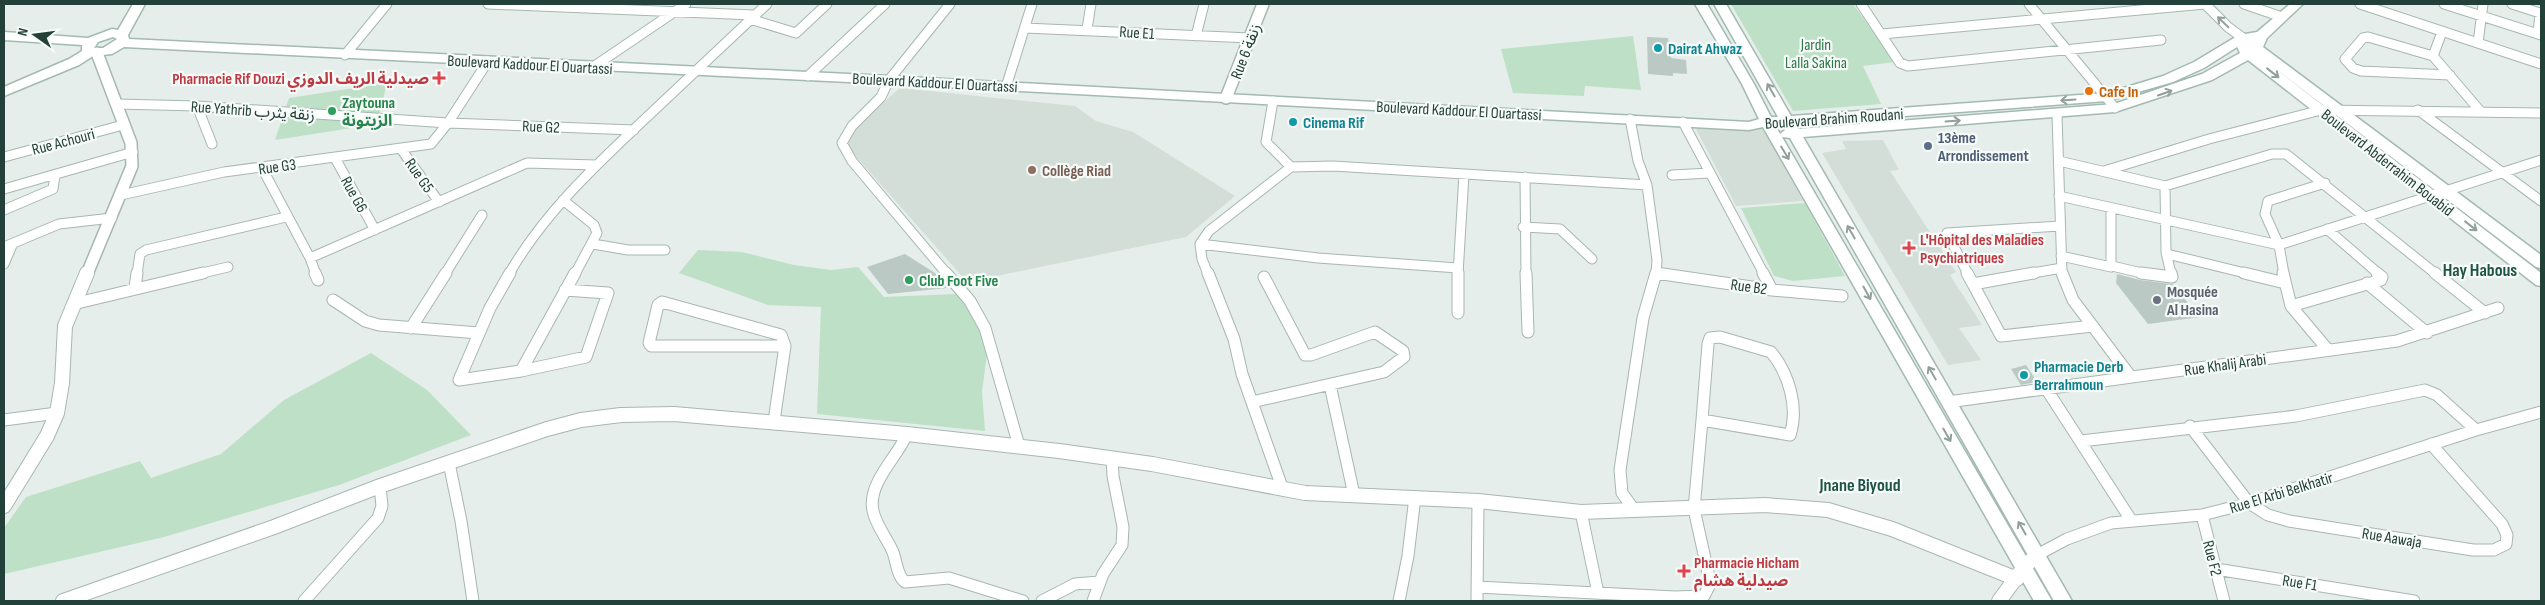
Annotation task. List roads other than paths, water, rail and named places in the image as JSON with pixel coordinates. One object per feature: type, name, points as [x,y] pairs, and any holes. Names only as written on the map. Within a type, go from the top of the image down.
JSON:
[{"type":"main road","points":[[1701,4],[1748,84],[1770,128],[1854,268],[2020,573],[2043,601]]},
{"type":"main road","points":[[1720,4],[2064,601]]},
{"type":"main road","name":"Boulevard Brahim Roudani","points":[[1896,120],[2057,114],[2176,89],[2207,76],[2255,46],[2297,4]]},
{"type":"main road","points":[[4,92],[74,62],[136,8]]},
{"type":"main road","points":[[4,36],[111,50],[122,39],[136,8]]},
{"type":"main road","name":"Boulevard Kaddour El Ouartassi","points":[[106,34],[122,39],[345,55],[889,80],[1749,126]]},
{"type":"main road","name":"Boulevard Brahim Roudani","points":[[1749,126],[1792,128],[2111,103],[2199,65],[2239,40],[2255,46]]},
{"type":"main road","name":"Boulevard Abderrahim Bouabid","points":[[2239,40],[2255,46],[2339,108],[2541,263]]},
{"type":"main road","name":"Boulevard Abderrahim Bouabid","points":[[2255,46],[2321,110],[2541,281]]},
{"type":"main road","points":[[4,84],[91,48]]},
{"type":"street","points":[[345,55],[388,4]]},
{"type":"street","points":[[488,4],[609,6],[752,17],[796,33],[827,4]]},
{"type":"street","points":[[593,67],[686,4]]},
{"type":"street","points":[[564,290],[608,293],[587,356],[521,371],[459,380],[479,333],[522,252],[563,200],[596,165],[767,4]]},
{"type":"street","points":[[808,76],[885,4]]},
{"type":"street","points":[[950,4],[889,80],[884,93],[847,131],[842,143],[843,149],[970,302],[986,328],[1019,446]]},
{"type":"street","points":[[1006,87],[1032,4]]},
{"type":"street","points":[[1087,29],[1092,4]]},
{"type":"street","points":[[1196,36],[1204,4]]},
{"type":"street","name":"Rue 6 زنقة","points":[[1226,98],[1263,4]]},
{"type":"street","points":[[1861,4],[1900,62],[1908,66],[2161,40]]},
{"type":"street","points":[[2028,4],[2111,103]]},
{"type":"street","points":[[1882,34],[2177,5],[2205,4],[2239,40]]},
{"type":"street","points":[[2244,4],[2282,17]]},
{"type":"street","points":[[2360,4],[2541,64]]},
{"type":"street","points":[[2444,4],[2540,35],[2540,13],[2512,4]]},
{"type":"street","points":[[2478,44],[2483,4]]},
{"type":"street","name":"Rue E1","points":[[1025,28],[1087,29],[1250,38]]},
{"type":"street","points":[[2434,56],[2442,32]]},
{"type":"street","points":[[2450,75],[2361,71],[2353,68],[2345,60],[2363,38],[2368,37],[2434,56],[2450,75],[2481,112]]},
{"type":"street","points":[[4,506],[42,444],[57,413],[62,383],[65,326],[112,218],[132,166],[133,152],[117,104],[91,48]]},
{"type":"street","points":[[448,123],[488,62]]},
{"type":"street","points":[[1273,100],[1266,142],[1291,167]]},
{"type":"street","name":"Rue Yathrib زنقة يثرب","points":[[117,104],[197,106],[448,123]]},
{"type":"street","points":[[197,106],[212,144]]},
{"type":"street","points":[[2103,172],[2218,137],[2321,110],[2339,108],[2541,113]]},
{"type":"street","points":[[2418,110],[2541,201]]},
{"type":"street","points":[[2057,114],[2061,256],[2066,286],[2131,377]]},
{"type":"street","points":[[1630,119],[1638,161],[1648,185],[1656,248],[1656,273],[1645,306],[1620,470],[1622,493],[1635,511]]},
{"type":"street","points":[[1683,122],[1772,290]]},
{"type":"street","name":"Rue G2","points":[[448,123],[634,130]]},
{"type":"street","name":"Rue G3","points":[[121,195],[224,172],[401,149],[433,142],[448,123]]},
{"type":"street","name":"Rue Achouri","points":[[4,157],[123,124]]},
{"type":"street","name":"Rue G5","points":[[401,149],[439,202]]},
{"type":"street","points":[[4,189],[133,152]]},
{"type":"street","points":[[2059,161],[2165,186],[2278,153],[2291,156],[2485,313]]},
{"type":"street","name":"Rue G6","points":[[335,158],[375,230]]},
{"type":"street","points":[[2059,196],[2279,245],[2541,160]]},
{"type":"street","points":[[310,258],[527,163],[596,165]]},
{"type":"street","points":[[1283,490],[1242,374],[1234,339],[1202,259],[1200,244],[1209,230],[1291,167],[1333,166],[1648,185]]},
{"type":"street","points":[[262,168],[286,217],[310,258],[318,280]]},
{"type":"street","points":[[1672,175],[1710,173]]},
{"type":"street","points":[[1458,313],[1458,268],[1464,174]]},
{"type":"street","points":[[4,210],[53,189],[55,175]]},
{"type":"street","points":[[1525,177],[1524,226],[1528,332]]},
{"type":"street","points":[[2325,183],[2268,201],[2265,214],[2279,245],[2291,306],[2328,350]]},
{"type":"street","points":[[2061,256],[2149,275],[2172,276],[2167,254],[2164,220],[2165,186]]},
{"type":"street","points":[[521,371],[564,290],[593,244],[597,229],[563,200]]},
{"type":"street","points":[[2111,208],[2112,266]]},
{"type":"street","points":[[411,328],[482,215]]},
{"type":"street","points":[[135,288],[140,254],[146,250],[286,217]]},
{"type":"street","points":[[4,264],[8,245],[59,224],[112,218]]},
{"type":"street","points":[[1524,226],[1560,229],[1592,259]]},
{"type":"street","points":[[2060,226],[1947,233],[2001,336],[2093,326]]},
{"type":"street","points":[[2291,306],[2381,280],[2381,274],[2327,229]]},
{"type":"street","points":[[593,244],[628,250],[665,250]]},
{"type":"street","points":[[1200,244],[1318,258],[1458,268]]},
{"type":"street","points":[[2167,254],[2285,283]]},
{"type":"street","points":[[73,304],[228,267]]},
{"type":"street","points":[[1973,284],[2062,268]]},
{"type":"street","name":"Rue B2","points":[[1656,273],[1772,290],[1842,296]]},
{"type":"street","points":[[1252,402],[1384,372],[1404,357],[1403,350],[1375,332],[1311,355],[1305,355],[1264,277]]},
{"type":"street","points":[[2367,283],[2428,333]]},
{"type":"street","points":[[332,300],[365,321],[391,327],[479,333]]},
{"type":"street","points":[[774,421],[785,346],[783,337],[779,334],[662,302],[658,305],[649,343],[651,346],[785,346]]},
{"type":"street","name":"Rue Khalij Arabi","points":[[1948,402],[2397,341],[2428,333],[2498,308]]},
{"type":"street","points":[[1477,587],[1684,597],[1704,596],[1709,586],[1709,577],[1694,509],[1701,420],[1710,338],[1726,338],[1771,352],[1776,357],[1791,394],[1792,429],[1790,435],[1701,420]]},
{"type":"street","points":[[1330,385],[1354,495]]},
{"type":"street","points":[[2047,390],[2131,520]]},
{"type":"street","points":[[2081,441],[2190,426],[2296,416],[2425,390],[2437,395],[2476,430]]},
{"type":"street","name":"Rue El Arbi Belkhatir","points":[[1999,601],[2020,573],[2038,555],[2087,530],[2110,523],[2131,520],[2202,515],[2249,503],[2431,444],[2541,412]]},
{"type":"street","points":[[4,420],[57,413]]},
{"type":"street","points":[[63,601],[274,527],[380,486],[547,429],[581,420],[621,415],[674,414],[774,421],[1019,446],[1112,458],[1283,490],[1478,501],[1581,512],[1765,506],[1808,508],[1841,513],[1892,528],[2020,573]]},
{"type":"street","name":"Rue Aawaja","points":[[2190,426],[2249,503],[2268,515],[2289,521],[2473,550],[2488,551],[2500,549],[2506,544],[2507,535],[2502,524],[2431,444]]},
{"type":"street","points":[[907,434],[901,448],[876,489],[871,508],[876,523],[895,556],[900,578],[905,582],[948,578],[960,580],[1023,601]]},
{"type":"street","points":[[1093,601],[1099,582],[1122,545],[1123,528],[1113,476],[1112,458]]},
{"type":"street","points":[[449,463],[462,521],[473,601]]},
{"type":"street","points":[[304,601],[378,518],[382,506],[380,486]]},
{"type":"street","points":[[1399,601],[1408,556],[1415,497]]},
{"type":"street","points":[[1477,601],[1478,501]]},
{"type":"street","points":[[1581,512],[1598,593]]},
{"type":"street","name":"Rue F2","points":[[2202,515],[2224,601]]},
{"type":"street","name":"Rue F1","points":[[2216,568],[2364,597],[2414,601]]},
{"type":"street","points":[[1042,601],[1075,584],[1099,582]]},
{"type":"place","name":"Dairat Ahwaz","points":[[1658,48]]},
{"type":"place","name":"Pharmacie Rif Douzi صيدلية الريف الدوزي","points":[[439,78]]},
{"type":"place","name":"Cafe In","points":[[2089,91]]},
{"type":"place","name":"Zaytouna الزيتونة","points":[[332,111]]},
{"type":"place","name":"Cinema Rif","points":[[1293,122]]},
{"type":"place","name":"13ème Arrondissement","points":[[1928,146]]},
{"type":"place","name":"Collège Riad","points":[[1032,170]]},
{"type":"place","name":"L'Hôpital des Maladies Psychiatriques","points":[[1909,248]]},
{"type":"place","name":"Club Foot Five","points":[[909,280]]},
{"type":"place","name":"Mosquée Al Hasina","points":[[2157,300]]},
{"type":"place","name":"Pharmacie Derb Berrahmoun","points":[[2024,375]]},
{"type":"place","name":"Pharmacie Hicham صيدلية هشام","points":[[1684,571]]},
{"type":"district","name":"Hay Habous","points":[[2480,270]]},
{"type":"district","name":"Jnane Biyoud","points":[[1860,485]]},
{"type":"park label","name":"Jardin Lalla Sakina","points":[[1816,53]]}]
